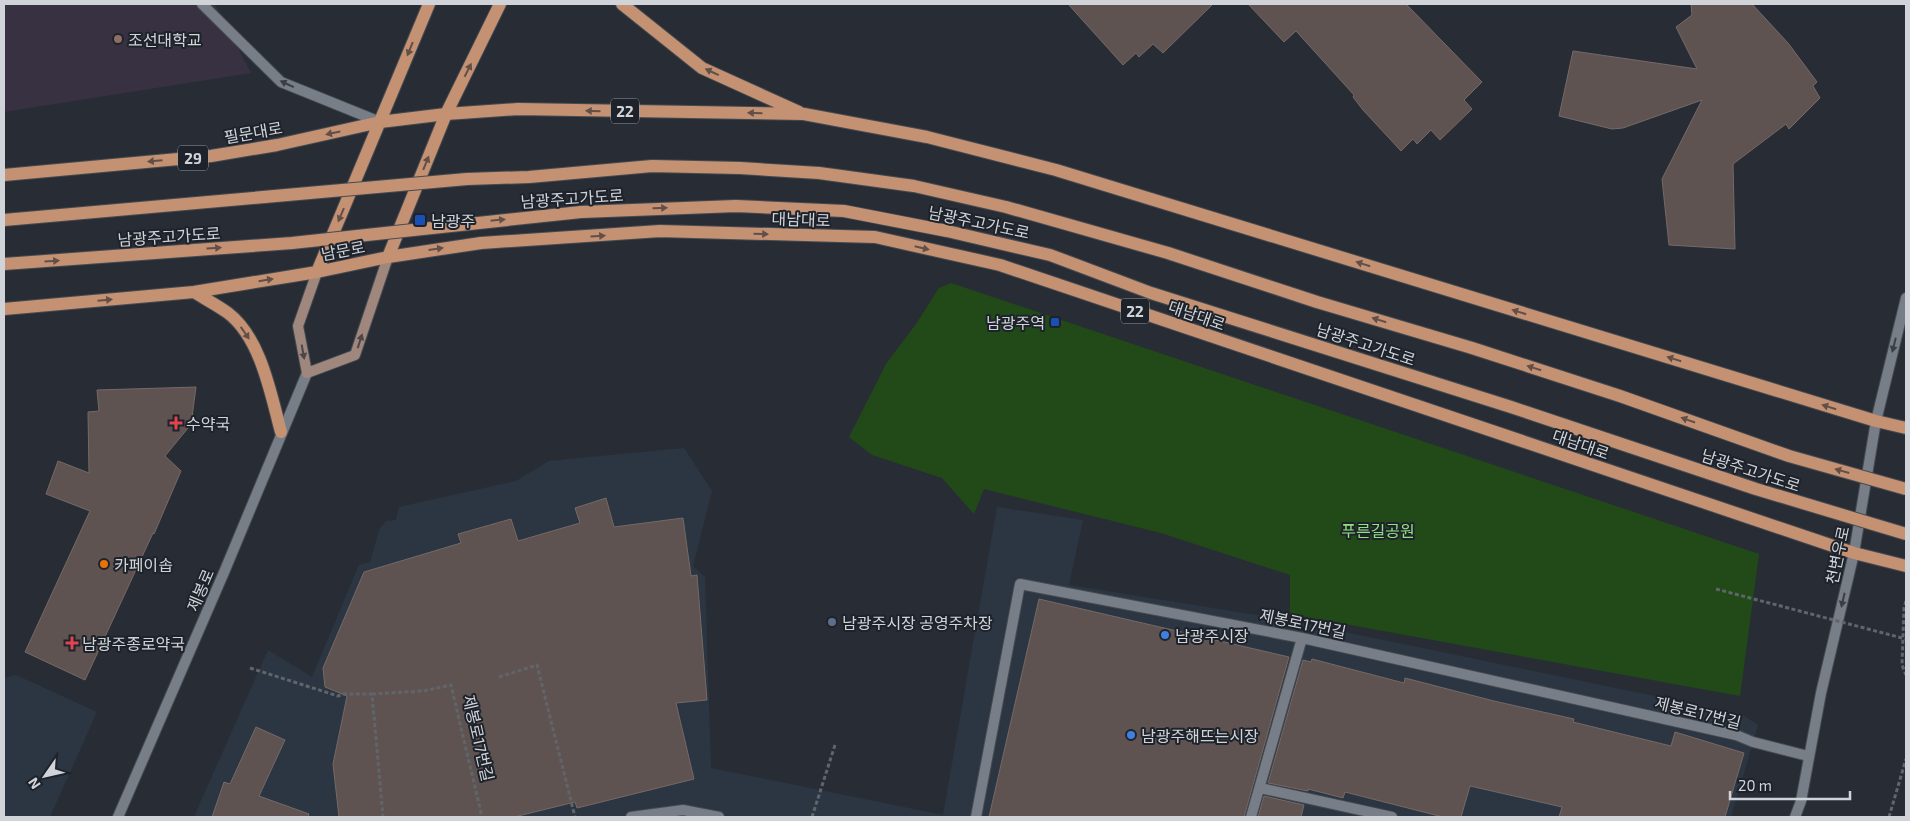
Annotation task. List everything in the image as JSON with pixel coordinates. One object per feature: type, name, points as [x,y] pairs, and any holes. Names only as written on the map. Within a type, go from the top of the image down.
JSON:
[{"type":"main road","name":"남문로","points":[[317,272],[429,4]]},
{"type":"main road","name":"남문로","points":[[317,272],[388,257],[446,114],[500,4]]},
{"type":"main road","points":[[622,4],[702,68],[804,114]]},
{"type":"main road","name":"22","points":[[446,114],[518,109],[804,114],[927,137],[1056,170],[1876,421],[1906,428]]},
{"type":"main road","name":"필문대로","points":[[4,175],[210,156],[277,145],[380,122],[446,114]]},
{"type":"main road","name":"남광주고가도로","points":[[4,220],[652,166],[740,168],[819,173],[914,186],[1006,207],[1168,253],[1317,302],[1472,348],[1592,387],[1789,456],[1906,489]]},
{"type":"main road","name":"남광주고가도로","points":[[4,264],[292,243],[590,212],[736,206],[844,211],[947,231],[1050,255],[1151,293],[1511,407],[1756,489],[1906,534]]},
{"type":"main road","name":"대남대로","points":[[388,257],[482,243],[660,231],[875,237],[1000,265],[1854,553]]},
{"type":"main road","points":[[4,309],[194,292],[317,272],[298,326],[307,373],[355,355],[388,257]]},
{"type":"main road","points":[[194,292],[229,314],[247,335],[266,376],[281,432]]},
{"type":"main road","name":"22","points":[[1854,553],[1906,566]]},
{"type":"street","points":[[202,4],[281,82],[380,122]]},
{"type":"street","name":"천변우로","points":[[1795,817],[1801,801],[1808,756],[1854,553],[1876,421],[1906,298]]},
{"type":"street","name":"제봉로","points":[[118,817],[225,570],[307,373]]},
{"type":"street","name":"제봉로17번길","points":[[976,817],[1020,584],[1302,638],[1736,735],[1753,742],[1808,756]]},
{"type":"street","points":[[1250,817],[1260,788],[1302,638]]},
{"type":"street","points":[[1260,788],[1392,817]]},
{"type":"street","points":[[630,817],[683,810],[718,817]]},
{"type":"path","points":[[1716,589],[1906,640]]},
{"type":"path","points":[[1906,601],[1904,608],[1902,665],[1906,675]]},
{"type":"path","points":[[499,677],[537,665],[575,817]]},
{"type":"path","name":"제봉로17번길","points":[[250,668],[338,696],[344,694],[423,691],[451,685],[482,817]]},
{"type":"path","points":[[372,694],[383,817]]},
{"type":"path","points":[[812,817],[835,745]]},
{"type":"path","points":[[1889,817],[1906,759]]},
{"type":"shaded area","name":"조선대학교","points":[[4,4],[215,4],[251,73],[4,112]]},
{"type":"shaded area","name":"남광주시장","points":[[684,448],[712,491],[693,566],[705,577],[711,768],[943,815],[997,507],[1083,520],[1069,585],[1282,619],[1741,714],[1758,725],[1731,817],[194,817],[268,650],[312,677],[359,565],[370,562],[380,528],[386,521],[396,520],[399,507],[516,481],[549,461]]},
{"type":"shaded area","points":[[16,675],[97,712],[50,817],[4,817],[4,678]]},
{"type":"green space","name":"푸른길공원","points":[[951,283],[1759,554],[1740,696],[1290,614],[1290,575],[1161,533],[984,489],[974,514],[942,478],[872,455],[849,437],[886,364],[916,324],[939,288]]},
{"type":"building","points":[[1068,4],[1213,4],[1163,53],[1153,44],[1139,57],[1136,53],[1123,65]]},
{"type":"building","points":[[1248,4],[1406,4],[1482,82],[1464,100],[1472,109],[1440,140],[1431,130],[1417,144],[1413,139],[1401,151],[1363,110],[1353,97],[1354,95],[1296,31],[1284,42]]},
{"type":"building","points":[[1691,4],[1752,4],[1788,43],[1817,82],[1813,86],[1820,98],[1789,129],[1786,124],[1733,164],[1735,249],[1669,245],[1662,179],[1702,100],[1623,128],[1612,129],[1559,116],[1573,51],[1697,69],[1676,27],[1692,15]]},
{"type":"building","points":[[196,387],[192,417],[188,428],[165,456],[181,471],[154,534],[85,680],[25,652],[90,511],[46,494],[58,461],[89,473],[88,412],[99,411],[97,390]]},
{"type":"building","points":[[606,498],[614,527],[683,518],[691,576],[697,575],[707,700],[676,703],[694,779],[577,808],[575,802],[514,817],[339,817],[333,764],[347,696],[325,687],[323,668],[364,572],[461,543],[458,534],[511,519],[518,541],[580,523],[575,508]]},
{"type":"building","name":"남광주해뜨는시장","points":[[1039,599],[1289,657],[1244,817],[989,817]]},
{"type":"building","points":[[1312,659],[1404,683],[1405,678],[1574,719],[1573,722],[1671,746],[1675,732],[1744,753],[1725,817],[1559,817],[1562,807],[1470,786],[1461,817],[1443,817],[1345,792],[1343,798],[1308,789],[1308,791],[1268,783],[1303,660],[1311,662]]},
{"type":"building","points":[[256,727],[285,740],[259,796],[309,814],[308,817],[212,817],[224,782],[230,784]]},
{"type":"building","points":[[1264,796],[1304,805],[1301,817],[1258,817]]},
{"type":"place","name":"조선대학교","points":[[118,39]]},
{"type":"place","name":"남광주","points":[[420,220]]},
{"type":"place","name":"남광주역","points":[[1055,322]]},
{"type":"place","name":"수약국","points":[[176,423]]},
{"type":"place","name":"카페이솝","points":[[104,564]]},
{"type":"place","name":"남광주시장 공영주차장","points":[[832,622]]},
{"type":"place","name":"남광주시장","points":[[1165,635]]},
{"type":"place","name":"남광주종로약국","points":[[72,643]]},
{"type":"place","name":"남광주해뜨는시장","points":[[1131,735]]}]
